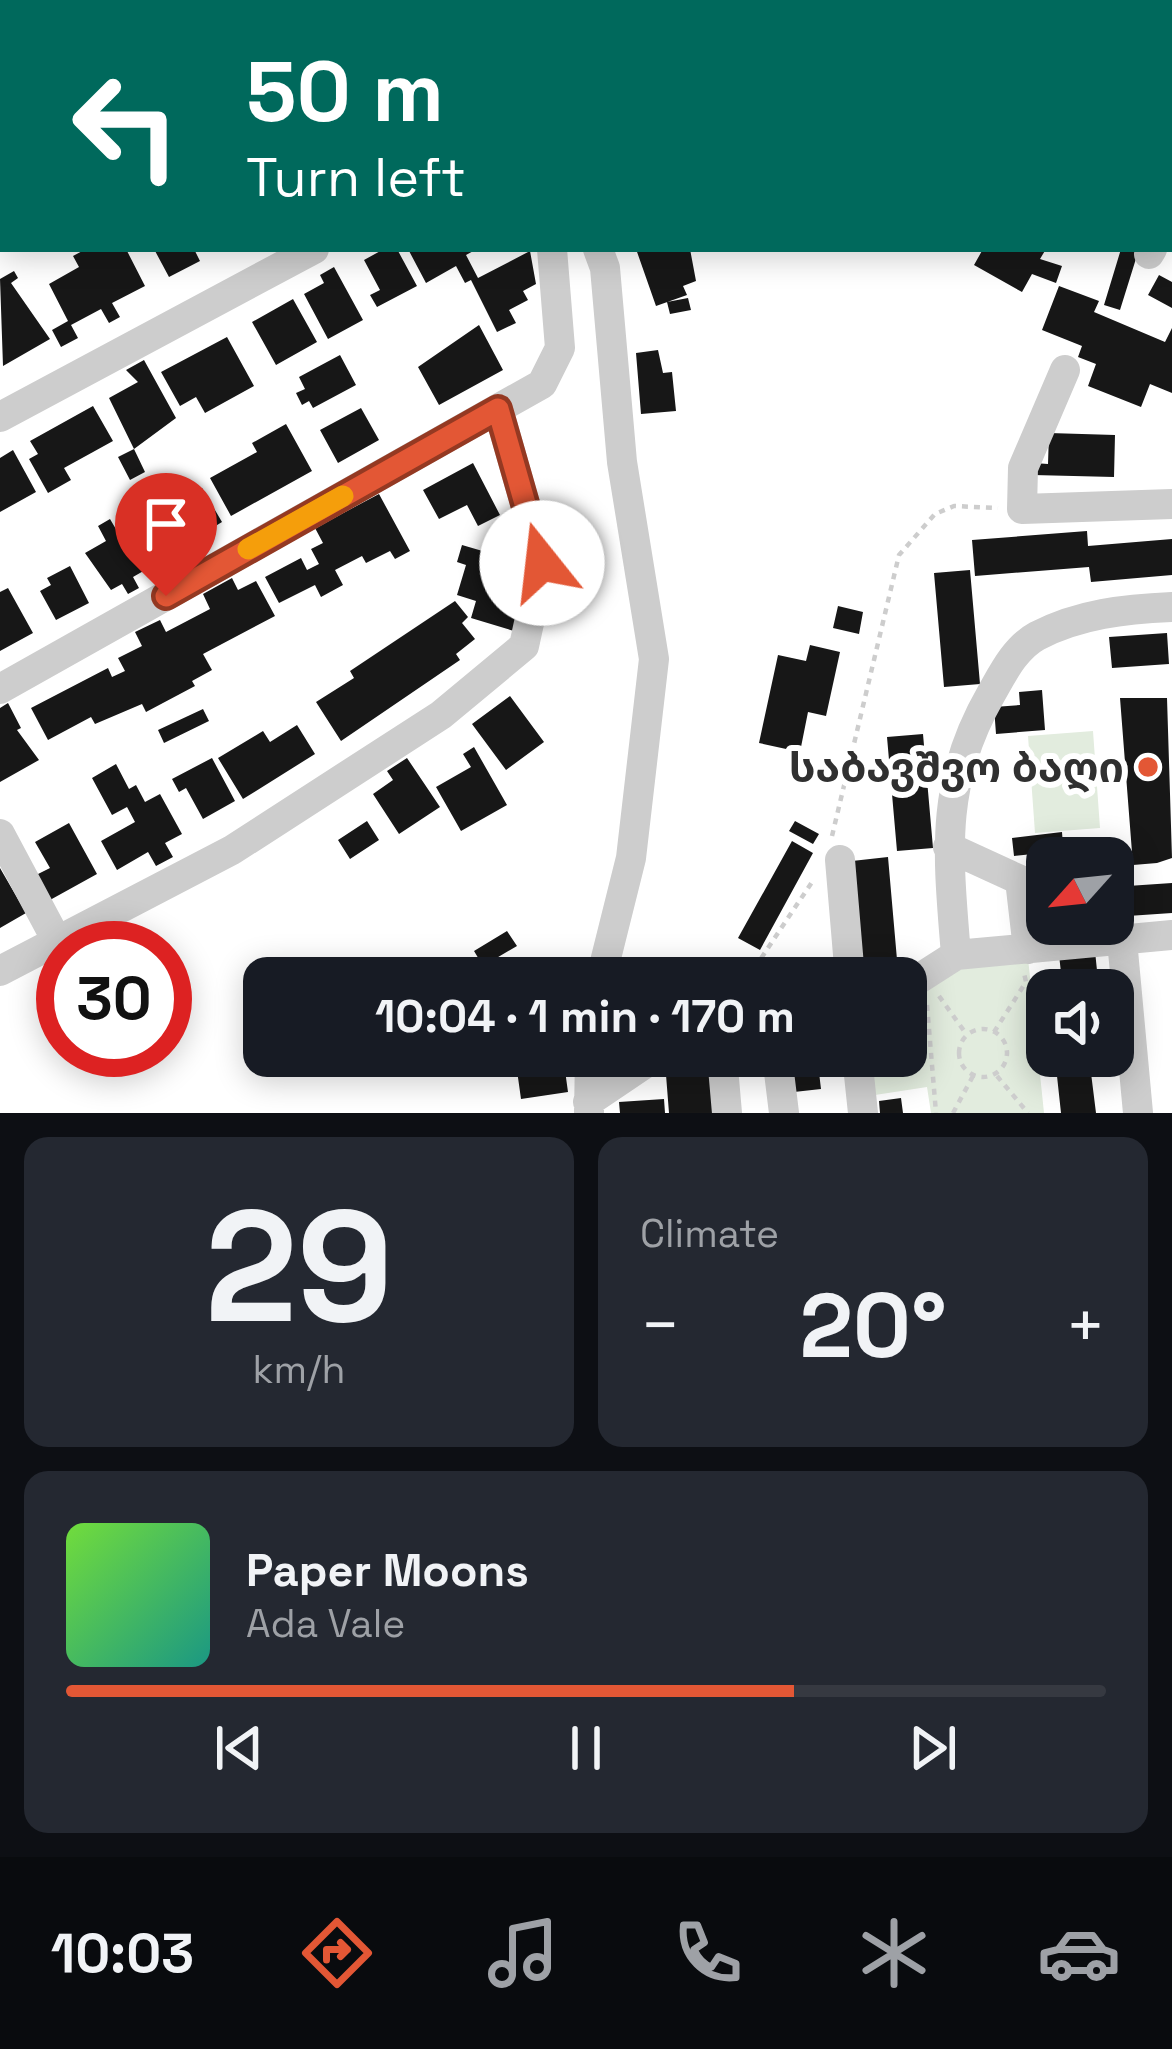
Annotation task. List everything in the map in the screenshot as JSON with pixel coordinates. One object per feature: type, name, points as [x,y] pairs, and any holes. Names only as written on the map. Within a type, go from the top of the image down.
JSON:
[{"type":"street","points":[[1,413],[308,252]]},
{"type":"street","points":[[0,689],[542,384],[560,348],[552,252]]},
{"type":"street","points":[[599,252],[605,268],[622,462],[654,659],[631,858],[606,957]]},
{"type":"street","points":[[1065,370],[1023,468],[1022,509],[1172,504]]},
{"type":"street","points":[[95,921],[232,850],[442,715],[524,646],[542,563],[498,409]]},
{"type":"street","points":[[956,955],[947,847],[952,781],[962,751],[1020,649],[1035,637],[1096,614],[1172,607]]},
{"type":"street","points":[[0,833],[46,921]]},
{"type":"street","points":[[947,847],[1020,880],[1026,957]]},
{"type":"street","points":[[829,858],[846,957]]},
{"type":"street","points":[[1134,939],[1172,935]]},
{"type":"street","points":[[927,982],[956,955],[1026,957],[1094,945]]},
{"type":"street","points":[[1122,945],[1138,1113]]},
{"type":"street","points":[[0,971],[36,952]]},
{"type":"street","points":[[588,1107],[589,1077]]},
{"type":"street","points":[[588,1107],[628,1077]]},
{"type":"street","points":[[724,1077],[727,1113]]},
{"type":"street","points":[[780,1077],[784,1113]]},
{"type":"street","points":[[859,1077],[862,1113]]},
{"type":"path","points":[[762,957],[829,858],[899,555],[915,532],[954,506],[1022,509]]},
{"type":"path","points":[[994,1032],[1026,982],[1026,957]]},
{"type":"path","points":[[927,994],[967,1035]]},
{"type":"path","points":[[974,1076],[959,1058],[967,1035],[982,1029],[994,1032],[1007,1055],[996,1074]]},
{"type":"path","points":[[927,1038],[936,1113]]},
{"type":"path","points":[[974,1076],[996,1074]]},
{"type":"path","points":[[996,1074],[1028,1113]]},
{"type":"path","points":[[953,1113],[974,1076]]},
{"type":"green space","points":[[1093,731],[1100,828],[1035,833],[1028,736]]},
{"type":"green space","points":[[1028,958],[1026,1077],[1040,1077],[1044,1113],[931,1113],[927,1087],[875,1095],[873,1077],[927,1077],[927,981],[954,962]]},
{"type":"building","points":[[128,252],[145,286],[112,303],[120,317],[109,323],[101,309],[71,325],[78,338],[61,347],[52,330],[68,321],[49,284],[79,267],[73,256]]},
{"type":"building","points":[[156,252],[196,252],[200,261],[169,277]]},
{"type":"building","points":[[379,252],[399,252],[417,286],[377,307],[370,295],[380,290],[364,260]]},
{"type":"building","points":[[410,252],[472,252],[466,255],[478,278],[530,252],[536,284],[523,291],[528,300],[509,310],[516,323],[497,332],[471,280],[465,283],[456,266],[426,283]]},
{"type":"building","points":[[637,252],[691,252],[696,281],[683,286],[687,295],[656,306]]},
{"type":"building","points":[[981,252],[1044,252],[1040,259],[1062,266],[1056,283],[1032,274],[1022,292],[974,265]]},
{"type":"building","points":[[1120,252],[1138,252],[1120,310],[1104,305]]},
{"type":"building","points":[[334,267],[363,320],[328,339],[304,294],[324,283],[320,275]]},
{"type":"building","points":[[14,271],[18,278],[11,283],[50,339],[3,366],[0,279]]},
{"type":"building","points":[[1159,275],[1172,282],[1172,308],[1148,295]]},
{"type":"building","points":[[1059,286],[1099,301],[1094,312],[1165,342],[1172,328],[1172,393],[1150,384],[1141,407],[1088,386],[1096,364],[1078,357],[1082,346],[1042,330]]},
{"type":"building","points":[[688,298],[691,310],[670,314],[667,302]]},
{"type":"building","points":[[293,299],[317,342],[276,365],[252,322]]},
{"type":"building","points":[[479,325],[503,370],[439,405],[418,367]]},
{"type":"building","points":[[227,337],[254,386],[205,413],[196,397],[180,406],[161,372]]},
{"type":"building","points":[[658,350],[663,373],[672,372],[676,411],[641,414],[636,353]]},
{"type":"building","points":[[340,355],[356,385],[313,408],[309,401],[302,405],[296,393],[305,389],[299,377]]},
{"type":"building","points":[[144,360],[176,418],[134,449],[109,398],[138,382],[126,370]]},
{"type":"building","points":[[93,406],[113,441],[64,468],[71,480],[48,493],[29,459],[38,454],[30,441]]},
{"type":"building","points":[[361,408],[379,440],[338,463],[320,430]]},
{"type":"building","points":[[286,424],[312,471],[231,516],[210,478],[257,452],[252,443]]},
{"type":"building","points":[[1049,433],[1115,435],[1114,477],[1033,475],[1034,463],[1048,464]]},
{"type":"building","points":[[134,449],[145,472],[130,480],[118,457]]},
{"type":"building","points":[[13,450],[36,492],[0,512],[0,458]]},
{"type":"building","points":[[473,463],[500,515],[478,526],[467,505],[439,519],[423,490]]},
{"type":"building","points":[[202,488],[222,522],[191,541],[182,526],[166,535],[184,564],[166,574],[159,562],[133,577],[139,588],[128,594],[122,584],[111,590],[85,553],[106,541],[98,526],[110,519],[120,536]]},
{"type":"building","points":[[379,494],[410,551],[395,559],[390,551],[366,563],[362,556],[335,570],[343,585],[321,597],[315,585],[279,603],[265,577],[301,558],[307,570],[319,564],[311,549],[323,543],[315,528]]},
{"type":"building","points":[[1087,531],[1088,546],[1172,539],[1172,575],[1091,582],[1089,567],[975,576],[972,540]]},
{"type":"building","points":[[462,545],[503,557],[500,565],[532,575],[527,590],[518,587],[509,615],[521,619],[517,632],[471,618],[476,601],[457,595],[466,565],[457,562]]},
{"type":"building","points":[[70,566],[89,603],[56,620],[40,591],[51,585],[47,578]]},
{"type":"building","points":[[970,570],[980,684],[944,687],[934,573]]},
{"type":"building","points":[[232,578],[238,590],[256,581],[275,616],[203,654],[212,670],[192,681],[195,686],[146,712],[142,704],[95,724],[91,717],[48,740],[31,708],[108,668],[112,677],[125,671],[118,658],[142,646],[135,632],[160,620],[166,632],[210,609],[203,594]]},
{"type":"building","points":[[8,588],[33,633],[0,651],[0,592]]},
{"type":"building","points":[[455,601],[468,617],[462,623],[475,639],[456,654],[460,660],[341,741],[316,702],[354,678],[350,671]]},
{"type":"building","points":[[838,606],[863,612],[859,634],[833,628]]},
{"type":"building","points":[[1167,633],[1169,664],[1112,668],[1109,637]]},
{"type":"building","points":[[810,645],[840,652],[826,716],[808,712],[800,752],[759,743],[778,655],[806,661]]},
{"type":"building","points":[[1042,690],[1045,730],[996,734],[994,707],[1020,705],[1019,692]]},
{"type":"building","points":[[510,696],[544,742],[506,770],[472,724]]},
{"type":"building","name":"საბავშვო ბაღი","points":[[1120,698],[1167,698],[1172,858],[1134,865]]},
{"type":"building","points":[[8,703],[21,728],[17,730],[39,760],[0,782],[0,708]]},
{"type":"building","points":[[203,709],[209,721],[164,743],[158,730]]},
{"type":"building","points":[[297,725],[315,754],[243,799],[218,758],[263,731],[270,742]]},
{"type":"building","points":[[923,734],[933,848],[897,851],[887,737]]},
{"type":"building","points":[[474,747],[507,805],[461,831],[436,787],[471,767],[463,754]]},
{"type":"building","points":[[212,758],[235,801],[203,819],[186,788],[179,792],[172,779]]},
{"type":"building","points":[[407,758],[440,807],[399,834],[373,794],[393,780],[387,771]]},
{"type":"building","points":[[116,764],[129,789],[136,785],[145,802],[160,794],[182,834],[165,843],[173,857],[156,866],[148,852],[117,870],[101,841],[135,822],[127,807],[112,815],[92,778]]},
{"type":"building","points":[[367,821],[379,840],[350,859],[338,840]]},
{"type":"building","points":[[795,821],[819,834],[813,844],[789,831]]},
{"type":"building","points":[[69,823],[97,874],[50,900],[36,875],[50,868],[35,842]]},
{"type":"building","points":[[1062,832],[1062,837],[1026,837],[1026,855],[1014,856],[1012,838]]},
{"type":"building","points":[[792,841],[813,853],[760,950],[738,938]]},
{"type":"building","points":[[888,857],[897,957],[860,957],[852,861]]},
{"type":"building","points":[[0,868],[26,913],[0,928]]},
{"type":"building","points":[[1172,883],[1172,913],[1134,916],[1134,886]]},
{"type":"building","points":[[507,931],[517,946],[498,957],[478,957],[474,951]]},
{"type":"building","points":[[1095,951],[1097,969],[1061,969],[1059,955]]},
{"type":"building","points":[[518,1077],[566,1077],[568,1092],[521,1099]]},
{"type":"building","points":[[666,1077],[715,1077],[718,1113],[669,1113]]},
{"type":"building","points":[[783,1077],[820,1077],[821,1089],[785,1093]]},
{"type":"building","points":[[1057,1077],[1092,1077],[1096,1113],[1061,1113]]},
{"type":"building","points":[[901,1098],[903,1113],[880,1113],[879,1101]]},
{"type":"building","points":[[664,1099],[665,1113],[620,1113],[619,1102]]},
{"type":"slow traffic","points":[[248,549],[343,496]]},
{"type":"place","name":"საბავშვო ბაღი","points":[[1148,767]]},
{"type":"route","points":[[166,596],[498,409],[542,563]]}]
